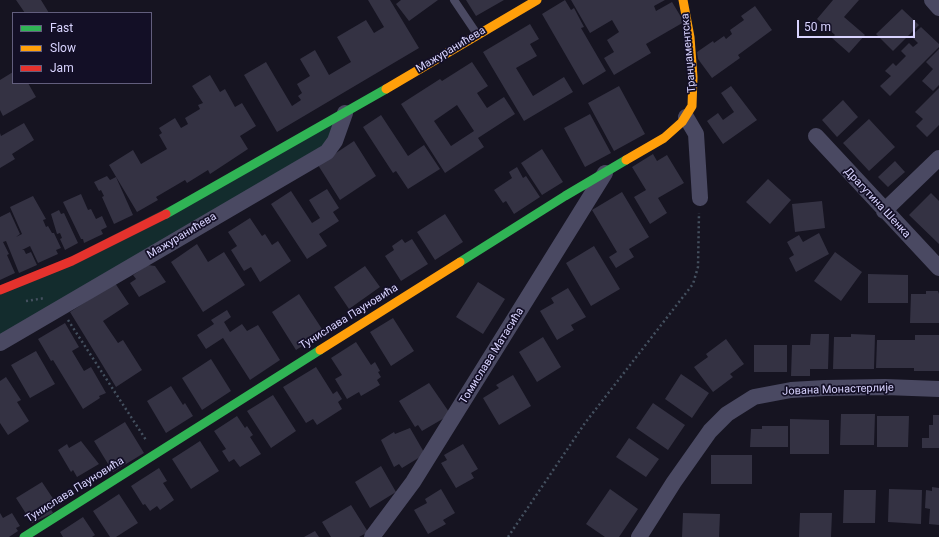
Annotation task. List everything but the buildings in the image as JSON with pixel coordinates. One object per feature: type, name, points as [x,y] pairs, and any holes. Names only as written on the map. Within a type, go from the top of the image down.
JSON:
[{"type":"street","name":"Мажуранићева","points":[[0,290],[43,274],[117,240],[345,113],[537,0]]},
{"type":"street","name":"Транџаментска","points":[[683,0],[689,30],[693,77],[692,106],[686,117]]},
{"type":"street","points":[[932,0],[939,8]]},
{"type":"street","name":"Мажуранићева","points":[[0,344],[327,152],[335,141],[345,113]]},
{"type":"street","name":"Тунислава Пауновића","points":[[24,537],[606,171],[658,143],[671,133],[686,117]]},
{"type":"street","points":[[686,117],[696,134],[700,198]]},
{"type":"street","name":"Драгутина Шенка","points":[[816,136],[884,211],[939,268]]},
{"type":"street","points":[[884,211],[939,158]]},
{"type":"street","name":"Томислава Матасића","points":[[372,537],[413,482],[606,171]]},
{"type":"street","name":"Јована Монастерлије","points":[[639,537],[674,482],[710,431],[738,406],[754,397],[790,390],[825,388],[885,387],[939,390]]},
{"type":"lane","points":[[454,0],[478,34]]},
{"type":"path","points":[[508,537],[585,423],[694,284],[698,267],[700,198]]},
{"type":"path","points":[[60,309],[155,454]]},
{"type":"green space","points":[[340,119],[332,140],[0,340],[0,293]]},
{"type":"traffic: fast","points":[[166,214],[386,89]]},
{"type":"traffic: fast","points":[[460,262],[565,196],[626,160]]},
{"type":"traffic: fast","points":[[24,537],[320,350]]},
{"type":"traffic: slow","points":[[386,89],[537,0]]},
{"type":"traffic: slow","points":[[626,160],[664,138],[682,122],[692,106],[693,77],[690,37],[683,0]]},
{"type":"traffic: slow","points":[[320,350],[460,262]]},
{"type":"traffic: jam","points":[[0,290],[72,261],[166,214]]}]
